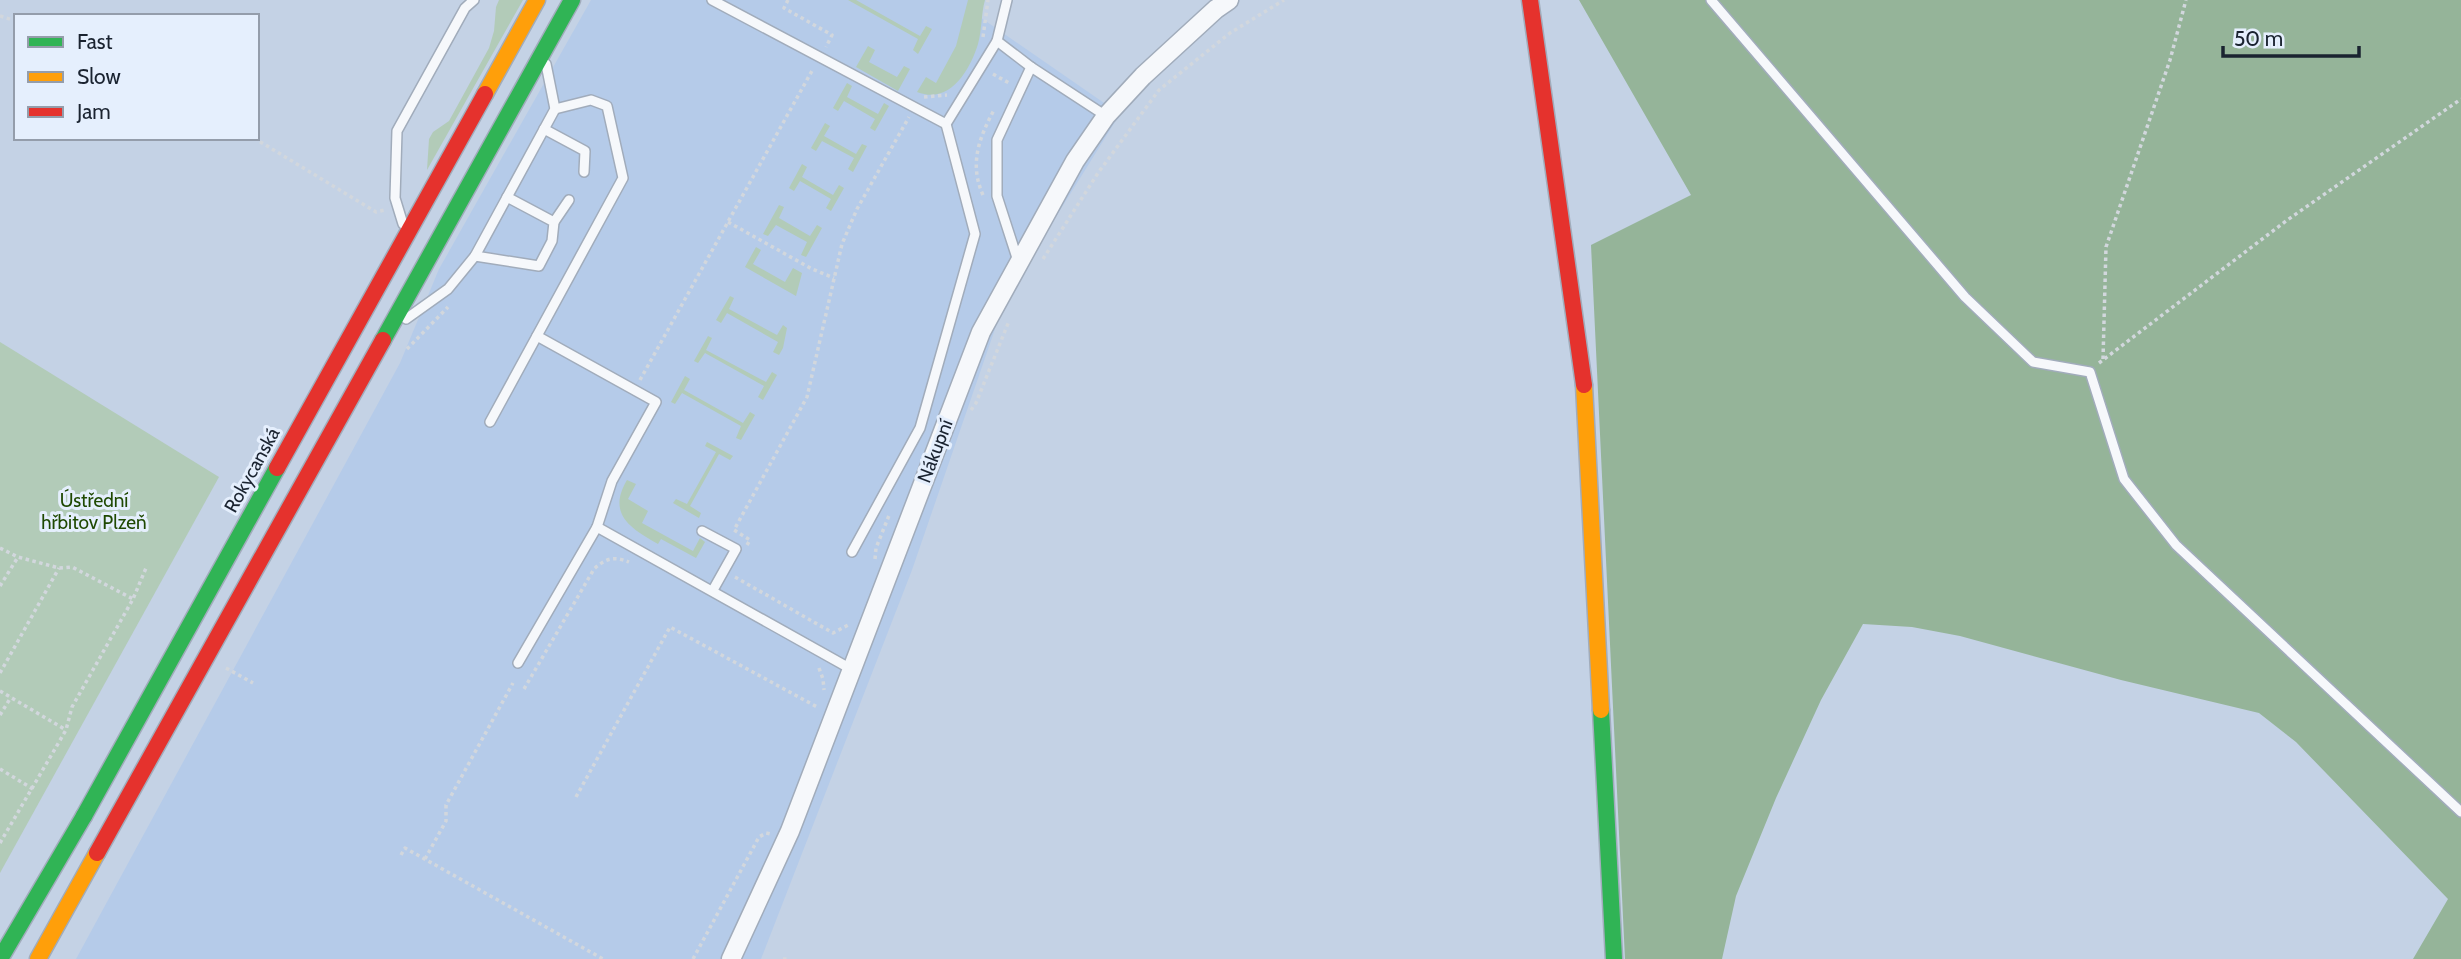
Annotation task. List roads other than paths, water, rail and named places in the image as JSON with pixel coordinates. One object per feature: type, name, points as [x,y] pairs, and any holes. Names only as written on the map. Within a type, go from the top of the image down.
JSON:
[{"type":"main road","name":"Rokycanská","points":[[0,959],[84,816],[537,0]]},
{"type":"main road","points":[[38,959],[572,0]]},
{"type":"main road","points":[[1530,0],[1584,383],[1614,959]]},
{"type":"street","name":"Nákupní","points":[[731,959],[790,831],[981,332],[1075,161],[1106,116],[1143,76],[1229,0]]},
{"type":"lane","points":[[406,235],[395,198],[397,131],[465,8],[474,0]]},
{"type":"lane","points":[[712,0],[946,124]]},
{"type":"lane","points":[[852,552],[920,428],[975,234],[946,124],[997,41],[1007,0]]},
{"type":"lane","points":[[1711,0],[1965,297],[2034,362],[2090,372],[2124,479],[2176,545],[2461,812]]},
{"type":"lane","points":[[997,41],[1031,67],[1106,116]]},
{"type":"lane","points":[[385,335],[448,289],[475,256],[555,109],[543,52]]},
{"type":"lane","points":[[1019,264],[997,196],[997,140],[1031,67]]},
{"type":"lane","points":[[490,422],[623,178],[607,106],[591,100],[555,109]]},
{"type":"lane","points":[[544,129],[585,151],[584,172]]},
{"type":"lane","points":[[507,197],[554,222]]},
{"type":"lane","points":[[475,256],[539,266],[552,241],[554,222],[569,200]]},
{"type":"lane","points":[[518,663],[597,527],[612,481],[656,402],[537,336]]},
{"type":"lane","points":[[597,527],[851,669]]},
{"type":"lane","points":[[702,531],[736,549],[713,590]]},
{"type":"park label","name":"Ústřední hřbitov Plzeň","points":[[94,511]]}]
